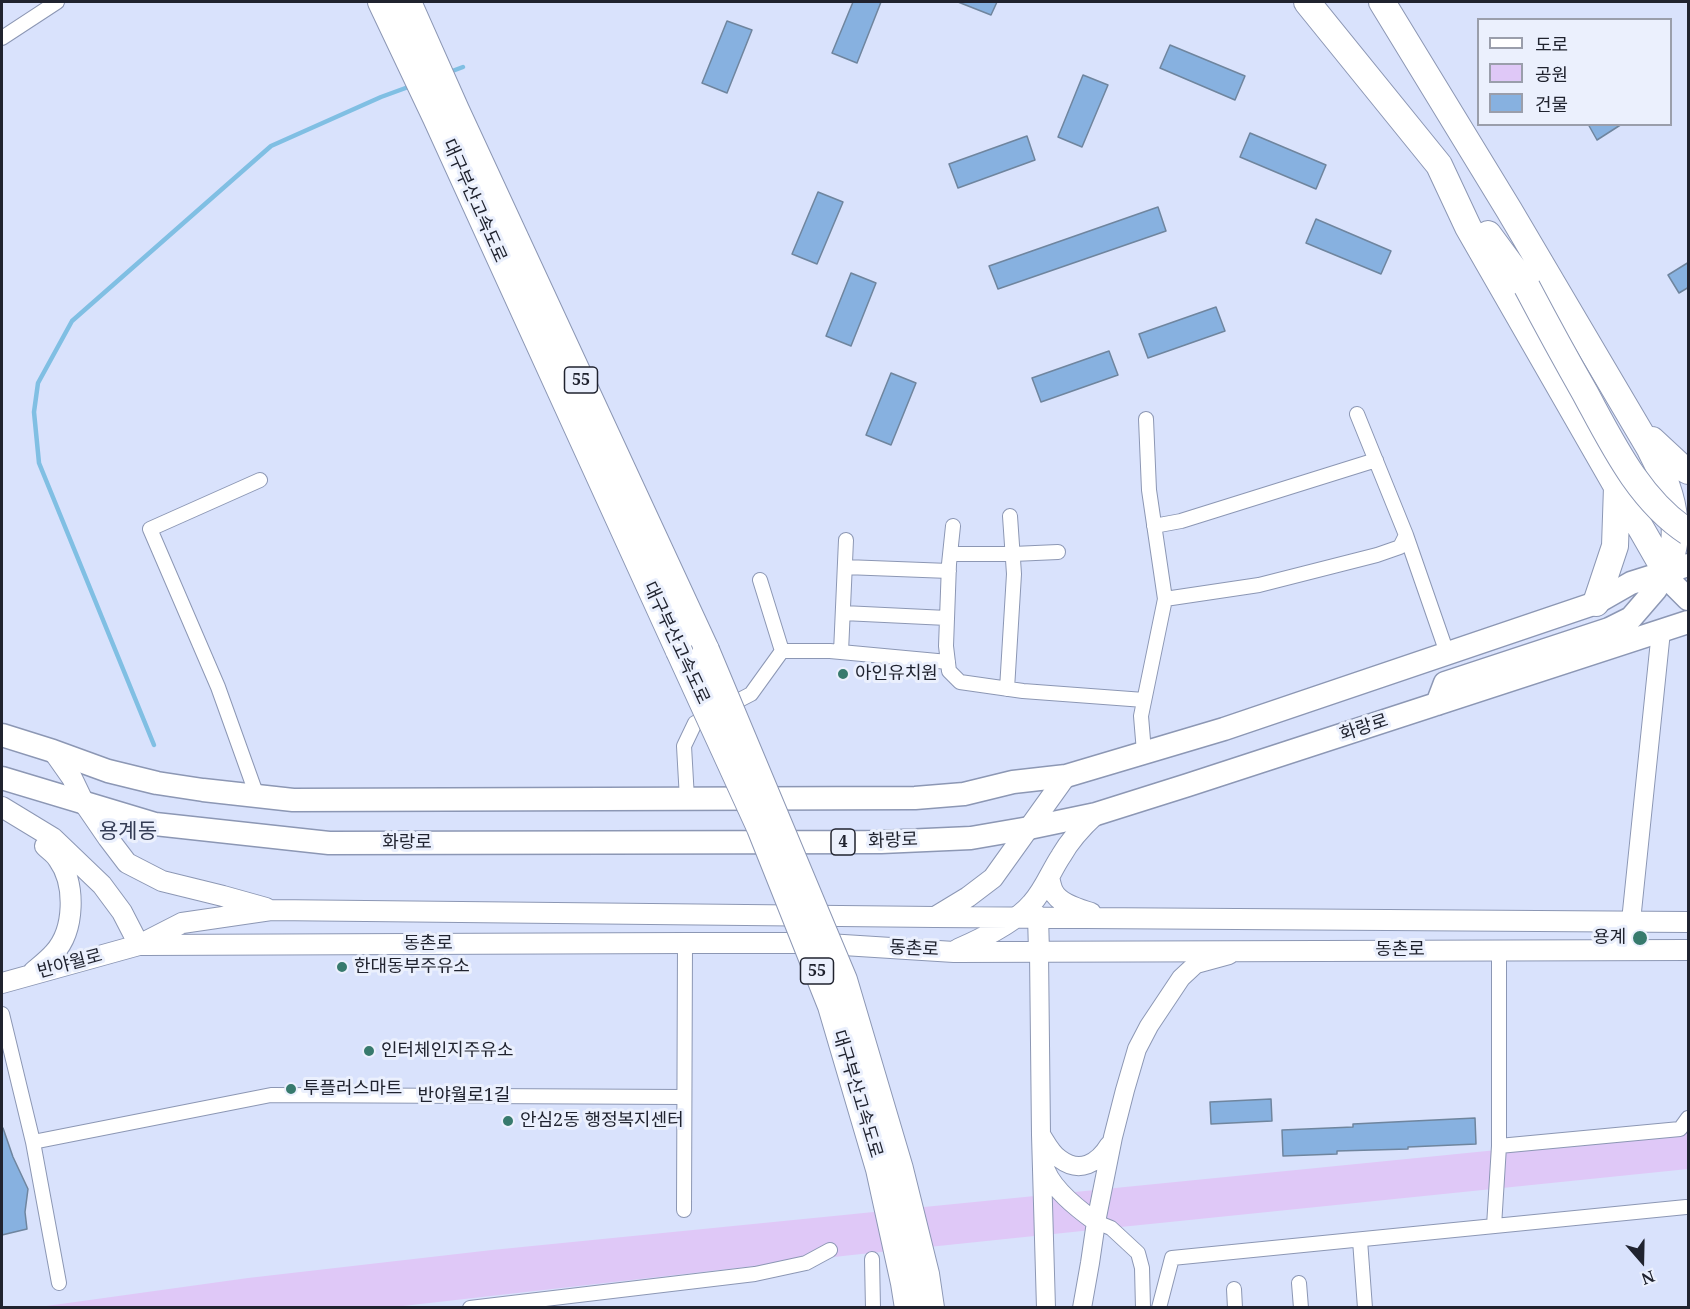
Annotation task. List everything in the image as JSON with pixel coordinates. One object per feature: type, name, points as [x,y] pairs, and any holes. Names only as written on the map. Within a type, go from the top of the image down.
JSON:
[{"type":"highway","name":"대구부산고속도로","points":[[381,2],[417,50],[679,651],[760,828],[831,1006],[879,1169],[908,1308]]},
{"type":"highway","name":"대구부산고속도로","points":[[408,2],[417,50]]},
{"type":"highway","points":[[1307,2],[1439,165],[1527,287]]},
{"type":"highway","points":[[1382,2],[1509,210],[1636,424],[1666,480],[1674,512],[1677,568]]},
{"type":"highway","name":"대구부산고속도로","points":[[446,114],[706,650],[844,980],[900,1169],[926,1274],[931,1308]]},
{"type":"highway","points":[[1472,152],[1527,287],[1605,429],[1640,486],[1673,522],[1689,532]]},
{"type":"highway","points":[[1439,165],[1468,227],[1617,487],[1677,568]]},
{"type":"highway","points":[[1636,424],[1680,466],[1689,471]]},
{"type":"highway","points":[[1596,603],[1615,546],[1617,487]]},
{"type":"main road","points":[[1677,568],[1675,585],[1689,599]]},
{"type":"main road","points":[[2,735],[108,771],[157,783],[292,800],[915,798],[964,794],[1013,782],[1066,776],[1224,729],[1596,603],[1631,583],[1677,568]]},
{"type":"main road","points":[[1437,704],[1445,683],[1609,629],[1631,618],[1677,568]]},
{"type":"main road","points":[[1596,603],[1645,610],[1658,620],[1661,631]]},
{"type":"main road","name":"화랑로","points":[[2,778],[155,824],[329,843],[881,842],[970,838],[1096,814],[1689,622]]},
{"type":"main road","points":[[1522,628],[1534,636],[1537,644],[1534,653]]},
{"type":"main road","points":[[53,751],[72,778],[84,803],[128,862],[162,881],[271,910]]},
{"type":"main road","points":[[935,917],[968,897],[993,878],[1066,776]]},
{"type":"main road","points":[[9,811],[53,838],[102,885],[122,912],[139,945],[182,923],[271,910],[1689,922]]},
{"type":"main road","points":[[9,811],[59,860],[68,883],[72,907],[64,937],[55,952],[28,976]]},
{"type":"main road","points":[[954,952],[987,936],[1032,903],[1061,854],[1082,826],[1096,814]]},
{"type":"main road","points":[[1049,877],[1054,894],[1060,900],[1106,917]]},
{"type":"main road","points":[[1038,916],[1039,952]]},
{"type":"main road","name":"동촌로","points":[[139,945],[812,944],[954,952],[1689,950]]},
{"type":"main road","name":"반야월로","points":[[2,982],[139,945]]},
{"type":"street","points":[[2,38],[57,2]]},
{"type":"street","points":[[1357,414],[1406,536],[1447,653]]},
{"type":"street","points":[[1144,753],[1141,716],[1165,599],[1149,490],[1146,419]]},
{"type":"street","points":[[1154,526],[1181,521],[1376,460]]},
{"type":"street","points":[[257,796],[218,687],[150,529],[260,480]]},
{"type":"street","points":[[1007,689],[1014,574],[1010,516]]},
{"type":"street","points":[[953,526],[946,646],[949,671],[960,682],[1023,692],[1144,700]]},
{"type":"street","points":[[1165,599],[1259,585],[1377,555],[1400,547],[1406,536]]},
{"type":"street","points":[[841,652],[846,540]]},
{"type":"street","points":[[950,554],[1058,552]]},
{"type":"street","points":[[845,567],[949,572]]},
{"type":"street","points":[[760,580],[782,651]]},
{"type":"street","points":[[843,613],[947,618]]},
{"type":"street","points":[[1630,950],[1631,921],[1661,631]]},
{"type":"street","points":[[782,651],[841,652],[948,662]]},
{"type":"street","points":[[687,798],[684,746],[695,723],[751,694],[782,651]]},
{"type":"street","points":[[684,1210],[685,943]]},
{"type":"street","points":[[1494,1226],[1499,1146],[1499,950]]},
{"type":"street","points":[[1082,1308],[1113,1137],[1137,1049],[1164,1002],[1181,978],[1196,964],[1244,951]]},
{"type":"street","points":[[1039,952],[1046,1308]]},
{"type":"street","points":[[2,1014],[33,1142],[59,1283]]},
{"type":"street","name":"반야월로1길","points":[[33,1142],[271,1095],[684,1097]]},
{"type":"street","points":[[1499,1146],[1680,1129],[1689,1118]]},
{"type":"street","points":[[1041,1135],[1053,1154],[1074,1166],[1085,1166],[1095,1162],[1103,1156],[1113,1137]]},
{"type":"street","points":[[1042,1154],[1046,1171],[1056,1186],[1078,1209],[1096,1222],[1111,1228],[1138,1253],[1142,1269],[1143,1308]]},
{"type":"street","points":[[1160,1308],[1172,1258],[1686,1207]]},
{"type":"street","points":[[1360,1240],[1365,1308]]},
{"type":"street","points":[[470,1308],[755,1274],[806,1263],[830,1250]]},
{"type":"street","points":[[872,1259],[873,1308]]},
{"type":"street","points":[[1299,1283],[1301,1308]]},
{"type":"street","points":[[1234,1289],[1235,1308]]},
{"type":"green space","points":[[1688,1131],[1688,1169],[852,1255],[394,1307],[32,1308],[248,1278],[492,1250]]},
{"type":"building","points":[[853,2],[881,2],[857,63],[832,53]]},
{"type":"building","points":[[958,2],[997,2],[991,15]]},
{"type":"building","points":[[727,21],[752,30],[727,93],[702,83]]},
{"type":"building","points":[[1170,45],[1245,76],[1235,100],[1160,68]]},
{"type":"building","points":[[1083,75],[1108,85],[1082,147],[1058,137]]},
{"type":"building","points":[[1589,126],[1619,126],[1597,140]]},
{"type":"building","points":[[1250,133],[1326,165],[1316,189],[1240,157]]},
{"type":"building","points":[[1027,136],[1035,160],[958,188],[949,164]]},
{"type":"building","points":[[818,192],[843,202],[817,264],[792,254]]},
{"type":"building","points":[[1158,207],[1166,231],[998,289],[989,266]]},
{"type":"building","points":[[1316,219],[1391,251],[1381,274],[1306,243]]},
{"type":"building","points":[[1689,262],[1689,287],[1679,293],[1668,275]]},
{"type":"building","points":[[851,273],[876,283],[851,346],[826,336]]},
{"type":"building","points":[[1216,307],[1225,331],[1148,358],[1139,334]]},
{"type":"building","points":[[1109,351],[1118,375],[1041,402],[1032,378]]},
{"type":"building","points":[[891,373],[916,383],[891,445],[866,435]]},
{"type":"building","points":[[1271,1099],[1272,1121],[1211,1124],[1210,1102]]},
{"type":"building","points":[[1475,1118],[1476,1144],[1283,1156],[1282,1130]]},
{"type":"building","points":[[2,1128],[28,1189],[25,1212],[27,1229],[2,1235]]},
{"type":"waterway","points":[[447,73],[463,67]]},
{"type":"waterway","points":[[154,745],[39,463],[34,412],[38,383],[72,321],[271,146],[411,86]]},
{"type":"place","name":"아인유치원","points":[[843,674]]},
{"type":"place","name":"용계","points":[[1640,938]]},
{"type":"place","name":"한대동부주유소","points":[[342,967]]},
{"type":"place","name":"인터체인지주유소","points":[[369,1051]]},
{"type":"place","name":"투플러스마트","points":[[291,1089]]},
{"type":"place","name":"안심2동 행정복지센터","points":[[508,1121]]},
{"type":"district","name":"용계동","points":[[128,832]]}]
